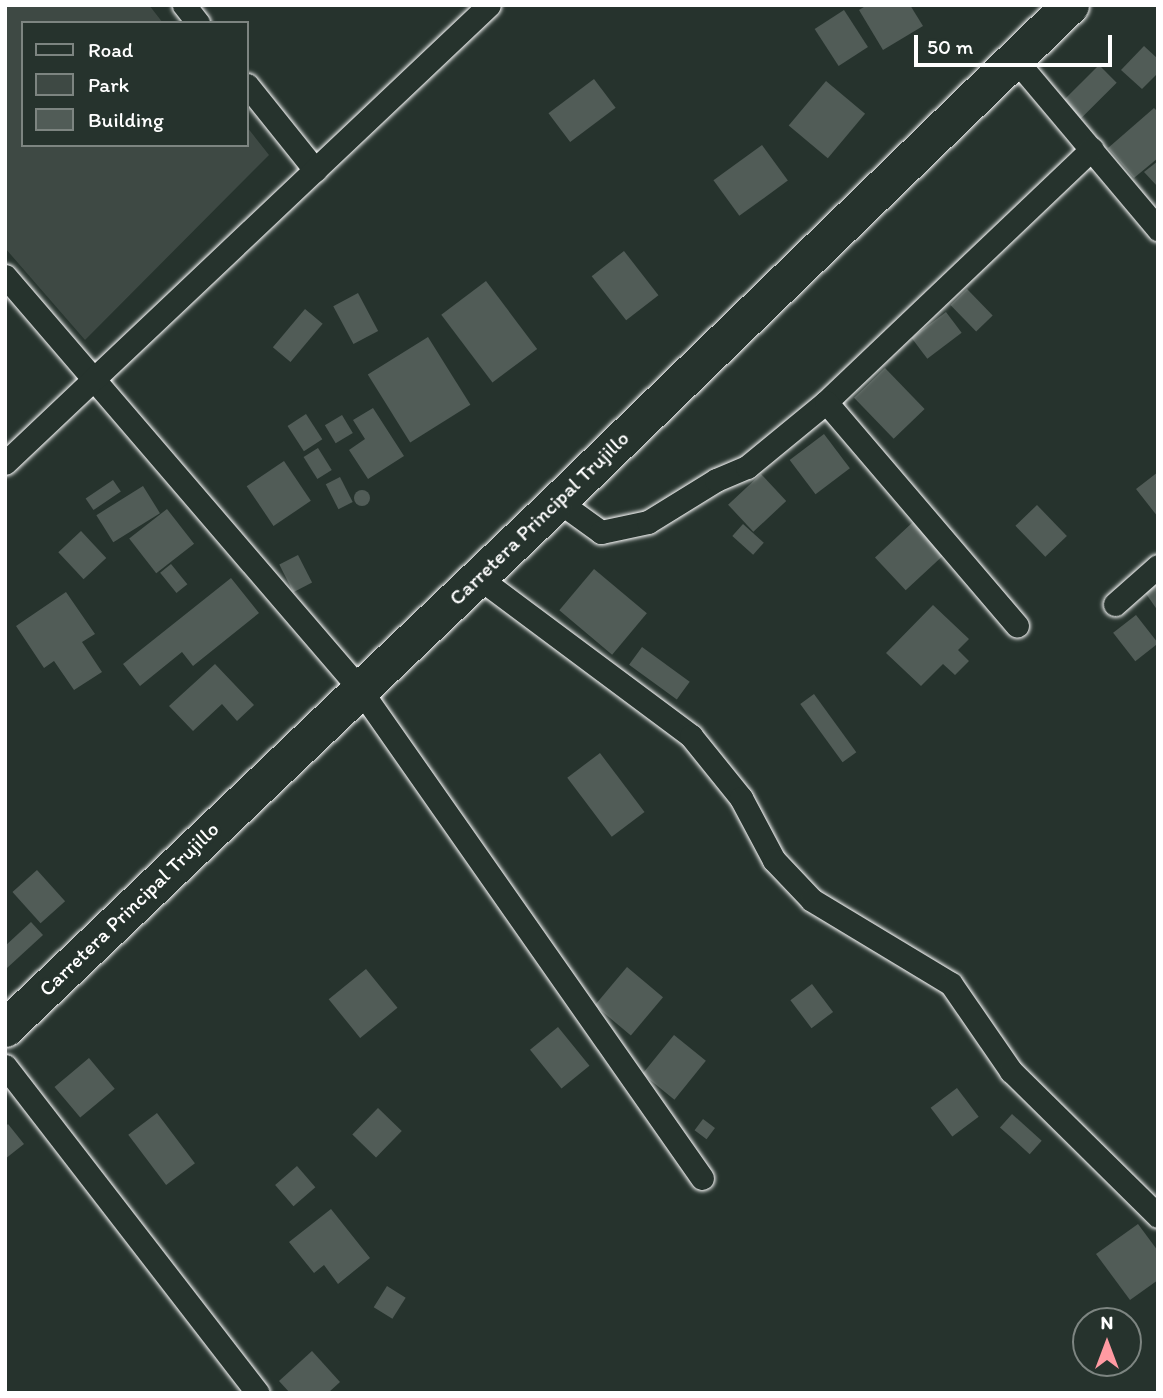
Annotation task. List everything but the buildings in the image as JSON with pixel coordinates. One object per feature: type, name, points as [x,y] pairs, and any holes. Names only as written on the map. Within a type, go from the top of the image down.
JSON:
[{"type":"main road","name":"Carretera Principal Trujillo","points":[[7,1022],[558,501],[1070,5]]},
{"type":"street","points":[[184,5],[196,21]]},
{"type":"street","points":[[5,463],[489,5]]},
{"type":"street","points":[[1014,58],[1158,229]]},
{"type":"street","points":[[248,86],[314,170]]},
{"type":"street","points":[[558,501],[601,532],[648,522],[716,480],[747,467],[826,402],[1091,149]]},
{"type":"street","points":[[5,276],[359,688],[702,1178]]},
{"type":"street","points":[[826,402],[1017,626]]},
{"type":"street","points":[[1115,604],[1158,566]]},
{"type":"street","points":[[478,577],[691,736],[741,797],[774,860],[812,900],[951,984],[1011,1071],[1158,1216]]},
{"type":"street","points":[[5,1066],[258,1393]]},
{"type":"green space","points":[[5,5],[149,5],[161,21],[21,21],[21,147],[248,147],[248,128],[269,155],[85,340],[5,248]]}]
